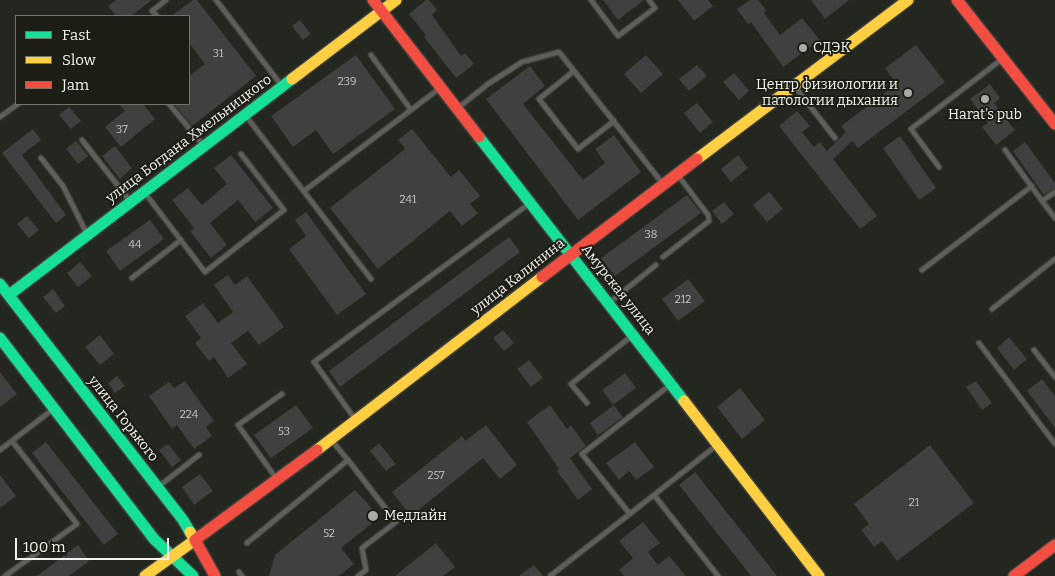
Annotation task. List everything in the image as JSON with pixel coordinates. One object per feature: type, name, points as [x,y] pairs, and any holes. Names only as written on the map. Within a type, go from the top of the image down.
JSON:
[{"type":"main road","name":"Амурская улица","points":[[372,0],[531,202],[819,576]]},
{"type":"main road","name":"улица Богдана Хмельницкого","points":[[4,299],[396,0]]},
{"type":"main road","name":"улица Калинина","points":[[145,576],[331,440],[571,254],[908,0]]},
{"type":"main road","points":[[958,0],[1055,124]]},
{"type":"main road","name":"улица Горького","points":[[0,284],[4,299],[183,520],[215,576]]},
{"type":"main road","points":[[0,338],[154,539],[193,576]]},
{"type":"main road","points":[[1014,576],[1055,545]]},
{"type":"lane","points":[[156,15],[152,11],[166,0]]},
{"type":"lane","points":[[216,0],[283,87]]},
{"type":"lane","points":[[591,0],[618,36],[655,8],[649,0]]},
{"type":"lane","points":[[457,108],[488,84],[522,62],[559,52],[664,185]]},
{"type":"lane","points":[[371,55],[411,110]]},
{"type":"lane","points":[[939,167],[911,129],[1003,58]]},
{"type":"lane","points":[[574,71],[539,99],[578,149],[614,121]]},
{"type":"lane","points":[[794,86],[835,138]]},
{"type":"lane","points":[[304,191],[441,87]]},
{"type":"lane","points":[[0,117],[17,105]]},
{"type":"lane","points":[[170,105],[204,146]]},
{"type":"lane","points":[[246,115],[371,279]]},
{"type":"lane","points":[[82,140],[131,202]]},
{"type":"lane","points":[[1005,150],[1055,218]]},
{"type":"lane","points":[[144,192],[205,272],[284,210],[241,154]]},
{"type":"lane","points":[[41,158],[63,186],[88,235]]},
{"type":"lane","points":[[663,258],[709,221],[708,215],[677,174]]},
{"type":"lane","points":[[922,270],[1032,186]]},
{"type":"lane","points":[[1042,201],[1055,192]]},
{"type":"lane","points":[[356,420],[314,362],[531,202]]},
{"type":"lane","points":[[132,278],[181,240]]},
{"type":"lane","points":[[992,309],[1055,259]]},
{"type":"lane","points":[[609,303],[656,265]]},
{"type":"lane","points":[[587,403],[571,384],[633,334]]},
{"type":"lane","points":[[979,343],[1055,444]]},
{"type":"lane","points":[[1034,350],[1055,377]]},
{"type":"lane","points":[[630,514],[582,454],[671,384]]},
{"type":"lane","points":[[277,480],[238,425],[282,394]]},
{"type":"lane","points":[[0,450],[54,409]]},
{"type":"lane","points":[[331,440],[396,522],[362,548],[366,570],[358,576]]},
{"type":"lane","points":[[5,576],[77,524],[12,442]]},
{"type":"lane","points":[[550,576],[718,445]]},
{"type":"lane","points":[[157,488],[199,455]]},
{"type":"lane","points":[[247,543],[348,460]]},
{"type":"lane","points":[[654,495],[718,576]]},
{"type":"building","points":[[116,0],[152,0],[132,15],[115,15],[108,6]]},
{"type":"building","points":[[193,0],[197,0],[256,76],[192,126],[175,105],[190,105],[190,75],[205,64],[190,44],[190,15],[172,15]]},
{"type":"building","points":[[426,0],[429,0],[437,10],[432,15],[461,56],[465,53],[474,64],[456,78],[424,37],[426,35],[409,14]]},
{"type":"building","points":[[603,0],[644,0],[618,20]]},
{"type":"building","points":[[678,0],[708,0],[713,6],[694,21]]},
{"type":"building","points":[[750,0],[758,0],[766,10],[764,13],[780,35],[802,18],[820,40],[783,67],[751,22],[748,24],[737,9]]},
{"type":"building","points":[[811,0],[849,0],[825,19]]},
{"type":"building","points":[[300,20],[311,34],[303,40],[292,26]]},
{"type":"building","points":[[916,45],[945,82],[858,148],[852,141],[833,159],[877,216],[860,229],[779,126],[797,111],[810,126],[802,132],[814,147],[820,142],[827,151],[846,132],[841,126],[897,84],[885,68]]},
{"type":"building","points":[[356,55],[395,109],[333,154],[316,130],[293,147],[271,116]]},
{"type":"building","points":[[646,55],[663,74],[641,93],[624,74]]},
{"type":"building","points":[[697,65],[707,76],[689,91],[679,79]]},
{"type":"building","points":[[530,66],[545,86],[523,104],[583,180],[605,163],[595,149],[614,135],[641,172],[578,220],[486,99]]},
{"type":"building","points":[[734,73],[749,91],[739,100],[723,82]]},
{"type":"building","points":[[990,84],[1000,98],[994,103],[1015,130],[996,145],[982,127],[988,123],[970,99]]},
{"type":"building","points":[[697,103],[713,122],[700,133],[684,113]]},
{"type":"building","points":[[120,105],[144,105],[155,119],[121,147],[105,127],[125,111]]},
{"type":"building","points":[[69,107],[81,121],[71,129],[59,115]]},
{"type":"building","points":[[33,129],[41,140],[22,155],[66,215],[56,223],[2,153]]},
{"type":"building","points":[[412,129],[451,177],[459,170],[480,196],[470,204],[478,213],[462,226],[450,211],[378,269],[330,208],[405,149],[398,140]]},
{"type":"building","points":[[900,136],[936,188],[919,200],[883,148]]},
{"type":"building","points":[[76,141],[88,156],[78,164],[66,149]]},
{"type":"building","points":[[1025,142],[1055,183],[1055,188],[1045,194],[1043,194],[1013,151]]},
{"type":"building","points":[[115,146],[132,168],[120,179],[102,156]]},
{"type":"building","points":[[231,155],[273,208],[255,222],[238,200],[210,223],[227,245],[211,258],[190,231],[194,228],[172,200],[188,188],[202,205],[227,184],[214,168]]},
{"type":"building","points":[[738,155],[748,168],[731,182],[721,169]]},
{"type":"building","points":[[769,192],[783,209],[767,222],[753,205]]},
{"type":"building","points":[[687,195],[701,213],[615,276],[601,258]]},
{"type":"building","points":[[724,202],[734,214],[722,224],[712,211]]},
{"type":"building","points":[[306,212],[366,294],[337,315],[289,249],[306,236],[295,220]]},
{"type":"building","points":[[27,216],[39,230],[29,238],[17,224]]},
{"type":"building","points":[[150,220],[164,239],[120,271],[106,251]]},
{"type":"building","points":[[509,237],[520,252],[340,387],[329,371]]},
{"type":"building","points":[[80,262],[92,276],[78,287],[67,273]]},
{"type":"building","points":[[228,275],[235,285],[247,276],[284,327],[259,345],[248,331],[231,343],[247,364],[228,378],[214,357],[209,361],[195,343],[201,338],[185,316],[203,303],[218,323],[233,312],[214,285]]},
{"type":"building","points":[[688,279],[705,301],[678,321],[662,299]]},
{"type":"building","points":[[53,289],[65,306],[56,313],[43,297]]},
{"type":"building","points":[[503,330],[514,343],[504,351],[493,338]]},
{"type":"building","points":[[100,335],[114,354],[100,365],[85,347]]},
{"type":"building","points":[[1009,337],[1027,359],[1014,370],[997,348]]},
{"type":"building","points":[[529,360],[543,378],[531,387],[517,369]]},
{"type":"building","points":[[0,372],[17,394],[0,407]]},
{"type":"building","points":[[625,373],[636,388],[613,405],[602,390]]},
{"type":"building","points":[[117,376],[125,386],[115,393],[108,383]]},
{"type":"building","points":[[1042,379],[1055,396],[1055,428],[1027,391]]},
{"type":"building","points":[[185,381],[214,421],[206,427],[212,436],[194,449],[177,425],[172,429],[149,396],[169,382],[174,388]]},
{"type":"building","points":[[976,381],[992,403],[982,410],[966,387]]},
{"type":"building","points":[[740,388],[765,420],[742,439],[717,407]]},
{"type":"building","points":[[296,405],[313,428],[271,458],[254,435]]},
{"type":"building","points":[[550,405],[567,429],[571,425],[586,446],[570,458],[592,489],[578,500],[557,471],[559,469],[527,422]]},
{"type":"building","points":[[614,405],[623,417],[598,435],[590,423]]},
{"type":"building","points":[[486,425],[517,465],[500,479],[483,458],[411,516],[392,492],[462,436],[465,441]]},
{"type":"building","points":[[46,442],[118,534],[104,545],[32,453]]},
{"type":"building","points":[[635,442],[654,467],[636,480],[629,471],[619,480],[606,463]]},
{"type":"building","points":[[379,443],[396,464],[386,471],[370,451]]},
{"type":"building","points":[[168,444],[181,460],[172,467],[159,450]]},
{"type":"building","points":[[930,445],[974,503],[897,561],[882,541],[874,547],[861,530],[869,524],[854,504]]},
{"type":"building","points":[[695,472],[777,576],[751,576],[679,485]]},
{"type":"building","points":[[200,474],[213,491],[194,505],[182,487]]},
{"type":"building","points":[[0,475],[16,496],[0,508]]},
{"type":"building","points":[[355,490],[380,517],[341,548],[354,564],[339,576],[269,576],[275,555]]},
{"type":"building","points":[[643,522],[660,543],[648,552],[658,565],[669,556],[686,576],[624,576],[619,570],[633,558],[619,541]]},
{"type":"building","points":[[436,543],[455,567],[443,576],[395,576]]},
{"type":"building","points":[[78,545],[89,561],[69,576],[37,576]]},
{"type":"building","points":[[534,565],[543,576],[519,576]]},
{"type":"traffic: fast","points":[[9,295],[292,79]]},
{"type":"traffic: fast","points":[[479,137],[684,401]]},
{"type":"traffic: fast","points":[[0,284],[183,520],[190,532]]},
{"type":"traffic: fast","points":[[0,338],[154,539],[172,556]]},
{"type":"traffic: fast","points":[[172,556],[193,576]]},
{"type":"traffic: slow","points":[[292,79],[396,0]]},
{"type":"traffic: slow","points":[[697,159],[908,0]]},
{"type":"traffic: slow","points":[[317,450],[542,277]]},
{"type":"traffic: slow","points":[[684,401],[819,576]]},
{"type":"traffic: slow","points":[[145,576],[195,540],[190,532]]},
{"type":"traffic: jam","points":[[373,0],[479,137]]},
{"type":"traffic: jam","points":[[957,0],[1055,124]]},
{"type":"traffic: jam","points":[[542,277],[697,159]]},
{"type":"traffic: jam","points":[[215,576],[195,540],[317,450]]},
{"type":"traffic: jam","points":[[1014,576],[1055,545]]},
{"type":"place","name":"СДЭК","points":[[803,48]]},
{"type":"place","name":"Центр физиологии и патологии дыхания","points":[[908,93]]},
{"type":"place","name":"Harat’s pub","points":[[985,99]]},
{"type":"place","name":"Медлайн","points":[[373,516]]}]
